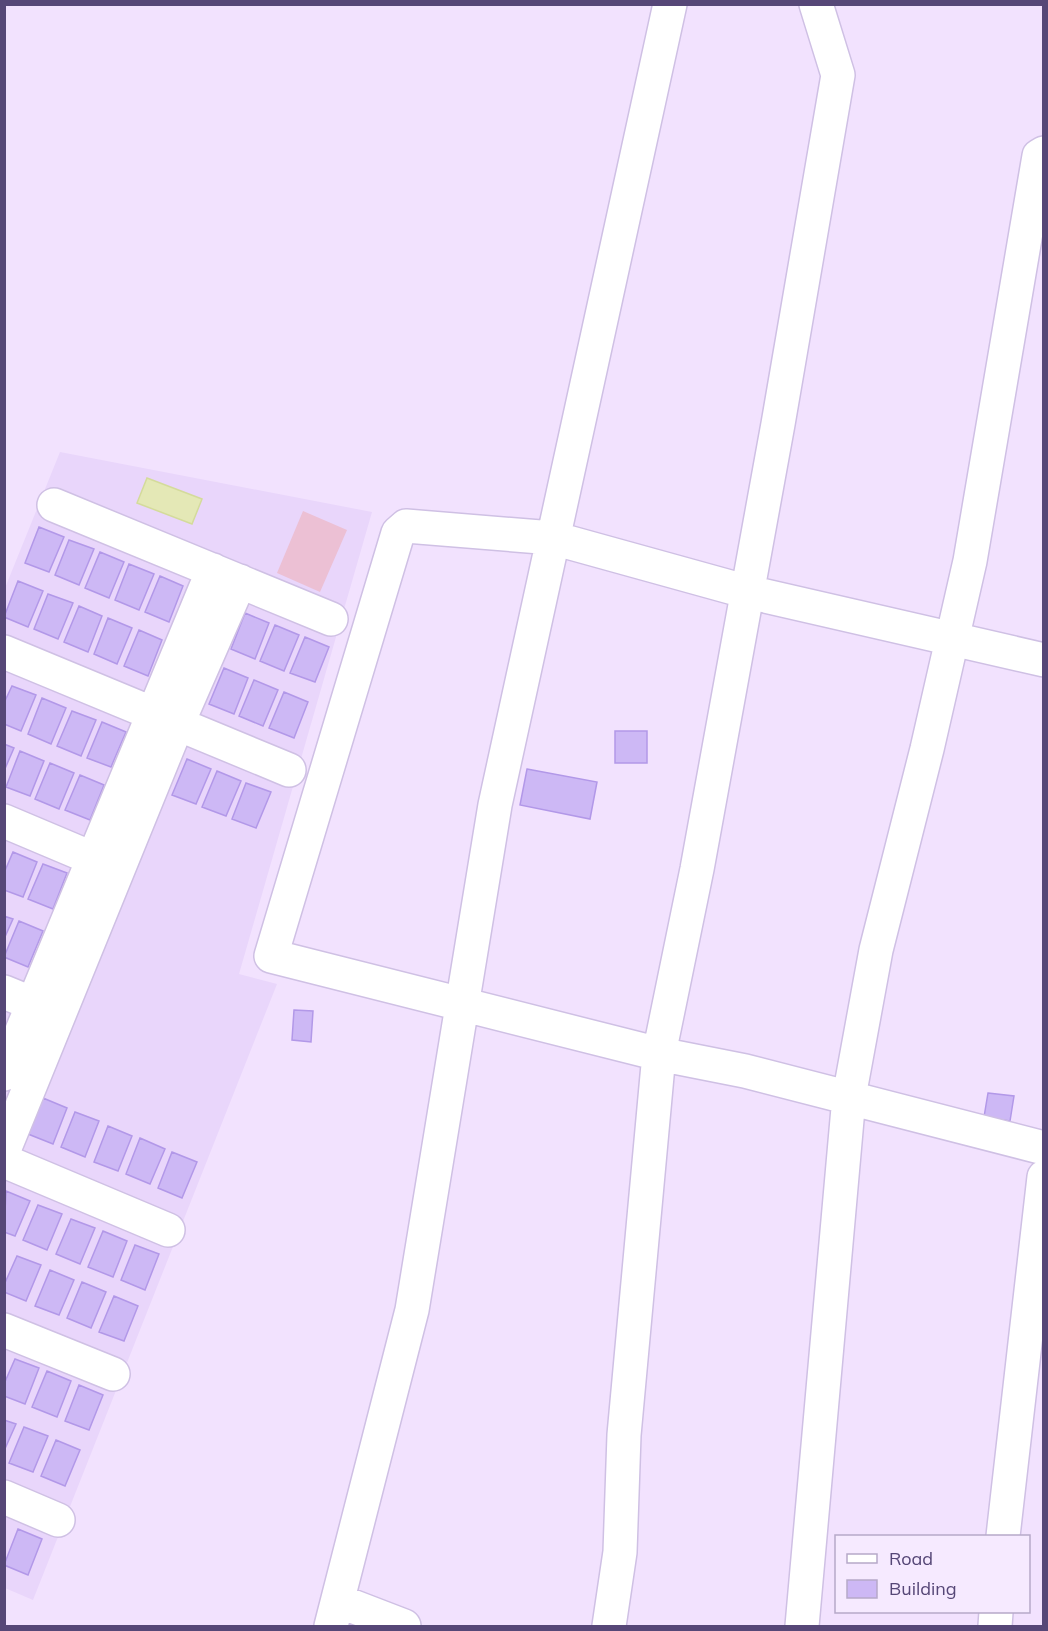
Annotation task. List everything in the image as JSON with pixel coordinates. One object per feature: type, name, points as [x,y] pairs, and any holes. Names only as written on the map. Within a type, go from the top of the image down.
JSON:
[{"type":"street","points":[[404,1626],[335,1614],[412,1310],[446,1109],[460,1004],[495,805],[670,4]]},
{"type":"street","points":[[609,1626],[620,1552],[624,1435],[659,1054],[697,868],[748,592],[838,75],[816,4]]},
{"type":"street","points":[[802,1626],[849,1097],[876,950],[970,561],[1039,156],[1044,153]]},
{"type":"street","points":[[54,505],[331,619]]},
{"type":"street","points":[[1044,660],[748,592],[553,538],[406,526],[398,533],[271,957],[659,1054],[745,1071],[1044,1148]]},
{"type":"street","points":[[4,1074],[32,1003],[105,864],[227,576]]},
{"type":"street","points":[[4,652],[289,770]]},
{"type":"street","points":[[4,821],[105,864]]},
{"type":"street","points":[[4,1150],[32,1003]]},
{"type":"street","points":[[4,1161],[168,1230]]},
{"type":"street","points":[[1003,1535],[1044,1177]]},
{"type":"street","points":[[4,1329],[113,1374]]},
{"type":"street","points":[[4,1497],[58,1520]]},
{"type":"shaded area","points":[[60,452],[372,512],[239,974],[277,984],[33,1600],[5,1588],[5,588]]},
{"type":"shaded area","points":[[147,478],[202,499],[192,524],[137,503]]},
{"type":"shaded area","points":[[303,511],[347,530],[320,592],[277,573]]},
{"type":"building","points":[[39,527],[64,537],[49,572],[25,563]]},
{"type":"building","points":[[69,540],[94,549],[79,585],[55,575]]},
{"type":"building","points":[[100,552],[124,562],[109,598],[85,588]]},
{"type":"building","points":[[129,564],[154,574],[139,610],[115,600]]},
{"type":"building","points":[[160,576],[183,586],[169,622],[145,612]]},
{"type":"building","points":[[18,581],[43,591],[28,627],[4,617]]},
{"type":"building","points":[[48,594],[73,603],[58,639],[34,629]]},
{"type":"building","points":[[79,606],[102,616],[88,652],[64,642]]},
{"type":"building","points":[[245,613],[269,623],[255,659],[231,649]]},
{"type":"building","points":[[108,618],[132,628],[117,664],[94,654]]},
{"type":"building","points":[[275,625],[299,635],[284,671],[260,661]]},
{"type":"building","points":[[139,630],[162,640],[148,676],[124,666]]},
{"type":"building","points":[[305,637],[329,647],[315,682],[290,673]]},
{"type":"building","points":[[224,668],[248,678],[234,714],[209,704]]},
{"type":"building","points":[[254,680],[278,690],[263,726],[239,716]]},
{"type":"building","points":[[12,686],[36,695],[21,731],[4,724],[4,703]]},
{"type":"building","points":[[284,692],[308,702],[294,738],[269,728]]},
{"type":"building","points":[[42,698],[66,708],[51,744],[28,734]]},
{"type":"building","points":[[72,711],[96,720],[81,756],[57,746]]},
{"type":"building","points":[[102,722],[126,732],[111,767],[87,758]]},
{"type":"building","points":[[615,731],[647,731],[647,763],[615,763]]},
{"type":"building","points":[[4,744],[14,748],[4,771]]},
{"type":"building","points":[[20,751],[44,761],[30,796],[6,787]]},
{"type":"building","points":[[187,759],[211,769],[196,804],[172,795]]},
{"type":"building","points":[[50,763],[74,773],[59,809],[35,799]]},
{"type":"building","points":[[527,769],[597,782],[590,819],[520,805]]},
{"type":"building","points":[[217,771],[241,781],[226,816],[202,807]]},
{"type":"building","points":[[80,775],[104,785],[90,820],[65,810]]},
{"type":"building","points":[[246,783],[271,792],[256,828],[232,819]]},
{"type":"building","points":[[13,852],[37,862],[23,897],[4,890],[4,873]]},
{"type":"building","points":[[43,864],[67,873],[53,909],[28,899]]},
{"type":"building","points":[[4,916],[13,919],[4,939]]},
{"type":"building","points":[[19,921],[43,931],[28,967],[4,957]]},
{"type":"building","points":[[294,1010],[313,1011],[311,1042],[292,1040]]},
{"type":"building","points":[[988,1093],[1014,1096],[1010,1121],[984,1117]]},
{"type":"building","points":[[43,1098],[67,1108],[53,1144],[28,1134]]},
{"type":"building","points":[[75,1112],[99,1121],[85,1157],[61,1147]]},
{"type":"building","points":[[108,1126],[132,1136],[118,1171],[94,1162]]},
{"type":"building","points":[[140,1138],[165,1149],[150,1184],[126,1174]]},
{"type":"building","points":[[172,1152],[197,1162],[182,1198],[158,1188]]},
{"type":"building","points":[[6,1191],[30,1201],[15,1236],[4,1232]]},
{"type":"building","points":[[38,1205],[62,1214],[47,1250],[23,1240]]},
{"type":"building","points":[[71,1219],[95,1228],[80,1264],[56,1254]]},
{"type":"building","points":[[103,1231],[127,1241],[113,1277],[88,1267]]},
{"type":"building","points":[[135,1245],[159,1254],[145,1290],[121,1280]]},
{"type":"building","points":[[17,1256],[41,1265],[26,1301],[4,1292],[4,1285]]},
{"type":"building","points":[[50,1270],[74,1280],[59,1315],[35,1306]]},
{"type":"building","points":[[82,1282],[106,1292],[91,1328],[67,1318]]},
{"type":"building","points":[[114,1296],[138,1306],[124,1341],[99,1332]]},
{"type":"building","points":[[15,1359],[39,1368],[25,1404],[4,1396],[4,1384]]},
{"type":"building","points":[[47,1371],[71,1381],[57,1417],[32,1407]]},
{"type":"building","points":[[79,1385],[103,1395],[89,1430],[65,1421]]},
{"type":"building","points":[[4,1420],[16,1424],[4,1451]]},
{"type":"building","points":[[24,1427],[48,1436],[33,1472],[9,1463]]},
{"type":"building","points":[[56,1440],[80,1450],[65,1486],[41,1476]]},
{"type":"building","points":[[18,1529],[42,1539],[28,1575],[4,1565]]}]
